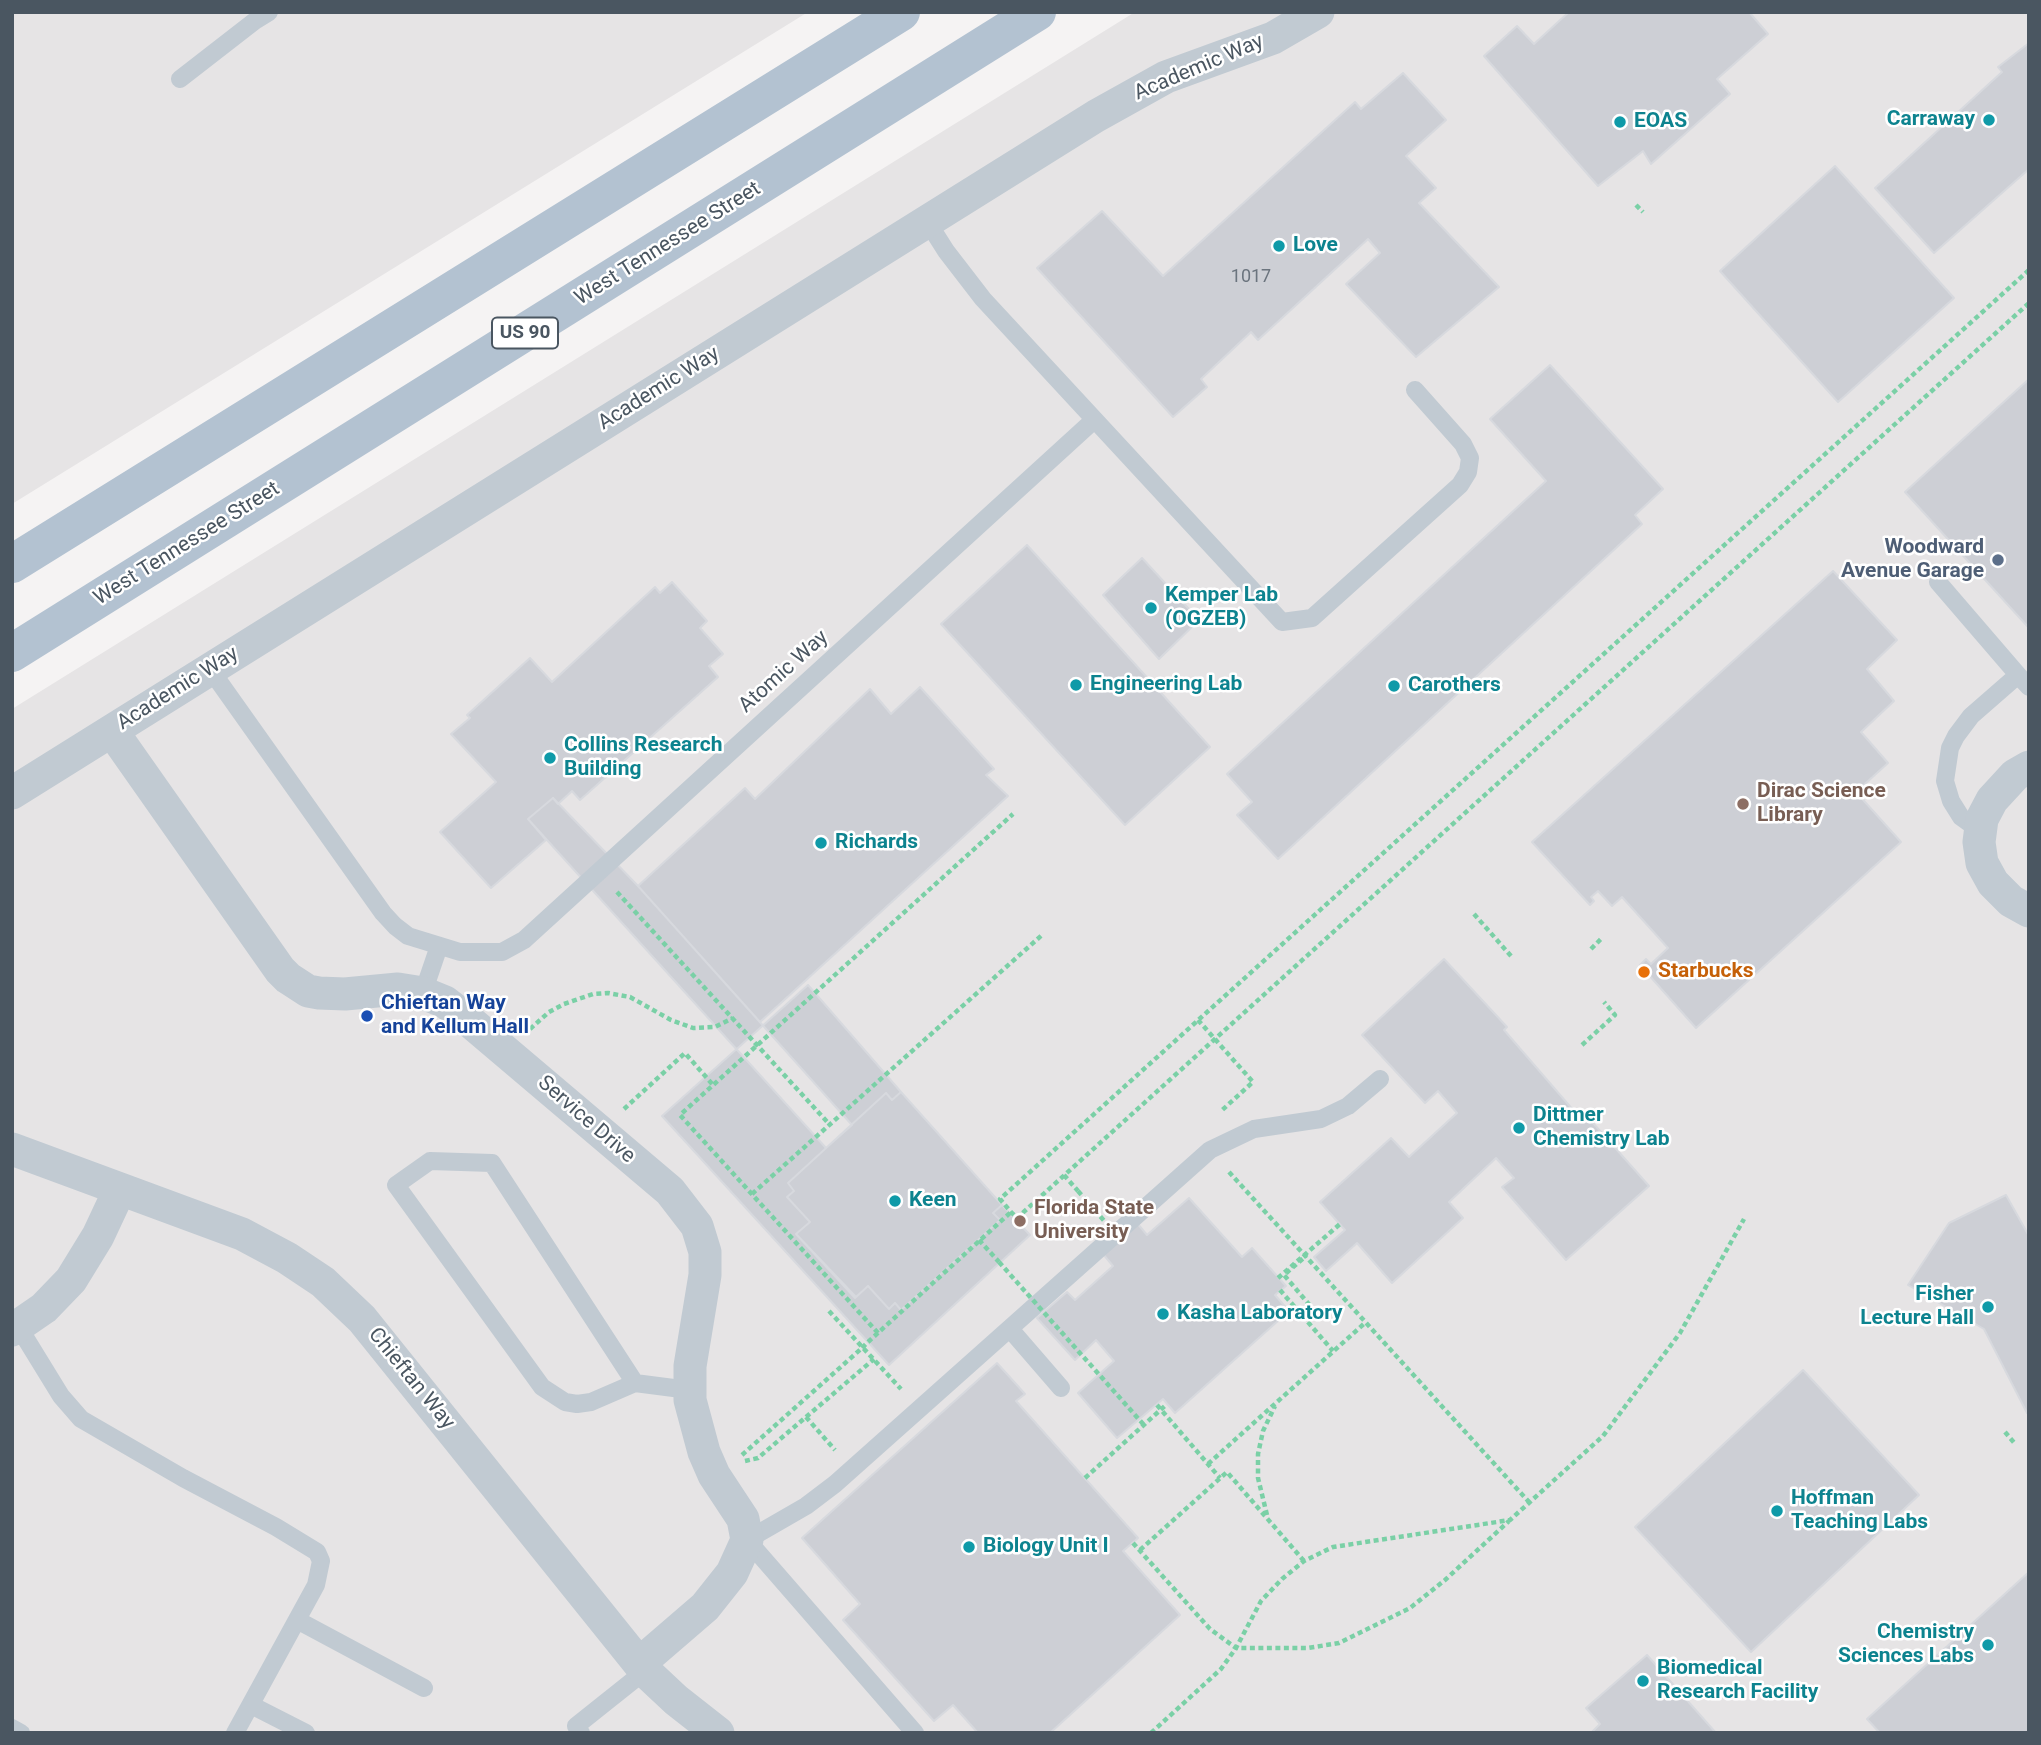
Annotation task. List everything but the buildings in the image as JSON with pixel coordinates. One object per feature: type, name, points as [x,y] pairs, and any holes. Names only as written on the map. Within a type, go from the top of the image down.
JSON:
[{"type":"main road","points":[[12,564],[901,12]]},
{"type":"main road","name":"West Tennessee Street","points":[[12,653],[1037,12]]},
{"type":"street","name":"Academic Way","points":[[12,793],[1064,136],[1166,77],[1273,38],[1318,12]]},
{"type":"street","name":"Service Drive","points":[[112,731],[288,978],[319,993],[345,994],[385,988],[423,993],[445,1002],[661,1184],[691,1217],[703,1243],[706,1262],[690,1366],[692,1413],[714,1475],[743,1519],[747,1539]]},
{"type":"street","points":[[2029,767],[2015,775],[1999,790],[1986,810],[1979,830],[1980,853],[1987,874],[2011,901],[2029,911]]},
{"type":"street","name":"Chieftan Way","points":[[12,1149],[242,1234],[293,1262],[344,1300],[396,1359],[642,1667],[676,1700],[718,1733]]},
{"type":"street","points":[[15,1328],[44,1308],[71,1280],[98,1236],[120,1189]]},
{"type":"street","points":[[642,1667],[705,1607],[732,1573],[747,1539]]},
{"type":"lane","points":[[180,79],[269,12]]},
{"type":"lane","points":[[928,221],[946,251],[983,299],[1282,622],[1312,618],[1460,485],[1468,472],[1470,458],[1463,444],[1415,390]]},
{"type":"lane","name":"Atomic Way","points":[[210,669],[383,913],[408,936],[460,953],[502,952],[524,940],[1094,420]]},
{"type":"lane","points":[[1938,582],[2024,681],[1963,725],[1947,759],[1945,781],[1951,801],[1961,817],[1979,830]]},
{"type":"lane","points":[[423,993],[439,946]]},
{"type":"lane","points":[[915,1733],[747,1539],[799,1511],[822,1495],[1210,1150],[1254,1129],[1321,1119],[1348,1105],[1380,1079]]},
{"type":"lane","points":[[635,1383],[492,1163],[430,1161],[396,1185],[542,1387],[565,1402],[577,1404],[598,1399],[635,1383],[689,1390]]},
{"type":"lane","points":[[15,1328],[80,1419],[317,1552],[321,1561],[320,1573],[235,1733]]},
{"type":"lane","points":[[1010,1329],[1061,1388]]},
{"type":"lane","points":[[297,1620],[424,1688]]},
{"type":"lane","points":[[582,1733],[576,1727],[642,1667]]},
{"type":"lane","points":[[251,1705],[306,1733]]},
{"type":"lane","points":[[12,1728],[21,1733]]},
{"type":"path","points":[[1636,205],[1643,212]]},
{"type":"path","points":[[2029,270],[1000,1199],[1011,1212],[1017,1218],[2029,303]]},
{"type":"path","points":[[878,1333],[680,1115],[1013,814]]},
{"type":"path","points":[[617,891],[830,1125]]},
{"type":"path","points":[[1474,914],[1511,956]]},
{"type":"path","points":[[752,1194],[1042,935]]},
{"type":"path","points":[[1591,949],[1602,938]]},
{"type":"path","points":[[526,1034],[538,1020],[564,1004],[608,993],[630,997],[671,1020],[693,1028],[715,1027],[733,1018]]},
{"type":"path","points":[[1582,1045],[1615,1015],[1604,1002]]},
{"type":"path","points":[[1198,1020],[1244,1072]]},
{"type":"path","points":[[624,1110],[685,1053],[713,1084]]},
{"type":"path","points":[[1210,1150],[1530,1502]]},
{"type":"path","points":[[1063,1175],[1120,1239]]},
{"type":"path","points":[[874,1359],[758,1458],[734,1463],[1011,1212]]},
{"type":"path","points":[[1133,1543],[1210,1629],[1236,1648],[1322,1647],[1339,1643],[1371,1629],[1410,1608],[1427,1595],[1603,1436],[1680,1333],[1744,1219]]},
{"type":"path","points":[[1278,1278],[1340,1224]]},
{"type":"path","points":[[979,1240],[1144,1424]]},
{"type":"path","points":[[1304,1317],[1313,1309],[1284,1275],[1306,1256]]},
{"type":"path","points":[[1280,1290],[1333,1351]]},
{"type":"path","points":[[829,1311],[909,1397]]},
{"type":"path","points":[[1208,1464],[1366,1322]]},
{"type":"path","points":[[1268,1519],[1258,1478],[1258,1454],[1263,1431],[1281,1398]]},
{"type":"path","points":[[1085,1478],[1167,1404]]},
{"type":"path","points":[[1157,1405],[1220,1478]]},
{"type":"path","points":[[2005,1432],[2016,1445]]},
{"type":"path","points":[[1140,1550],[1227,1472],[1304,1561]]},
{"type":"path","points":[[1152,1732],[1210,1680],[1236,1648],[1261,1601],[1304,1561],[1333,1547],[1510,1520]]},
{"type":"shaded area","points":[[12,12],[808,12],[12,504]]},
{"type":"shaded area","name":"Florida State University","points":[[1135,12],[2029,12],[2029,1733],[12,1733],[12,709]]},
{"type":"place","name":"Carraway","points":[[1989,120]]},
{"type":"place","name":"EOAS","points":[[1620,122]]},
{"type":"place","name":"Love","points":[[1279,246]]},
{"type":"place","name":"Woodward Avenue Garage","points":[[1998,560]]},
{"type":"place","name":"Kemper Lab (OGZEB)","points":[[1151,608]]},
{"type":"place","name":"Engineering Lab","points":[[1076,685]]},
{"type":"place","name":"Carothers","points":[[1394,686]]},
{"type":"place","name":"Collins Research Building","points":[[550,758]]},
{"type":"place","name":"Dirac Science Library","points":[[1743,804]]},
{"type":"place","name":"Richards","points":[[821,843]]},
{"type":"place","name":"Starbucks","points":[[1644,972]]},
{"type":"place","name":"Chieftan Way and Kellum Hall","points":[[367,1016]]},
{"type":"place","name":"Dittmer Chemistry Lab","points":[[1519,1128]]},
{"type":"place","name":"Keen","points":[[895,1201]]},
{"type":"place","name":"Florida State University","points":[[1020,1221]]},
{"type":"place","name":"Fisher Lecture Hall","points":[[1988,1307]]},
{"type":"place","name":"Kasha Laboratory","points":[[1163,1314]]},
{"type":"place","name":"Hoffman Teaching Labs","points":[[1777,1511]]},
{"type":"place","name":"Biology Unit I","points":[[969,1547]]},
{"type":"place","name":"Chemistry Sciences Labs","points":[[1988,1645]]},
{"type":"place","name":"Biomedical Research Facility","points":[[1643,1681]]}]
